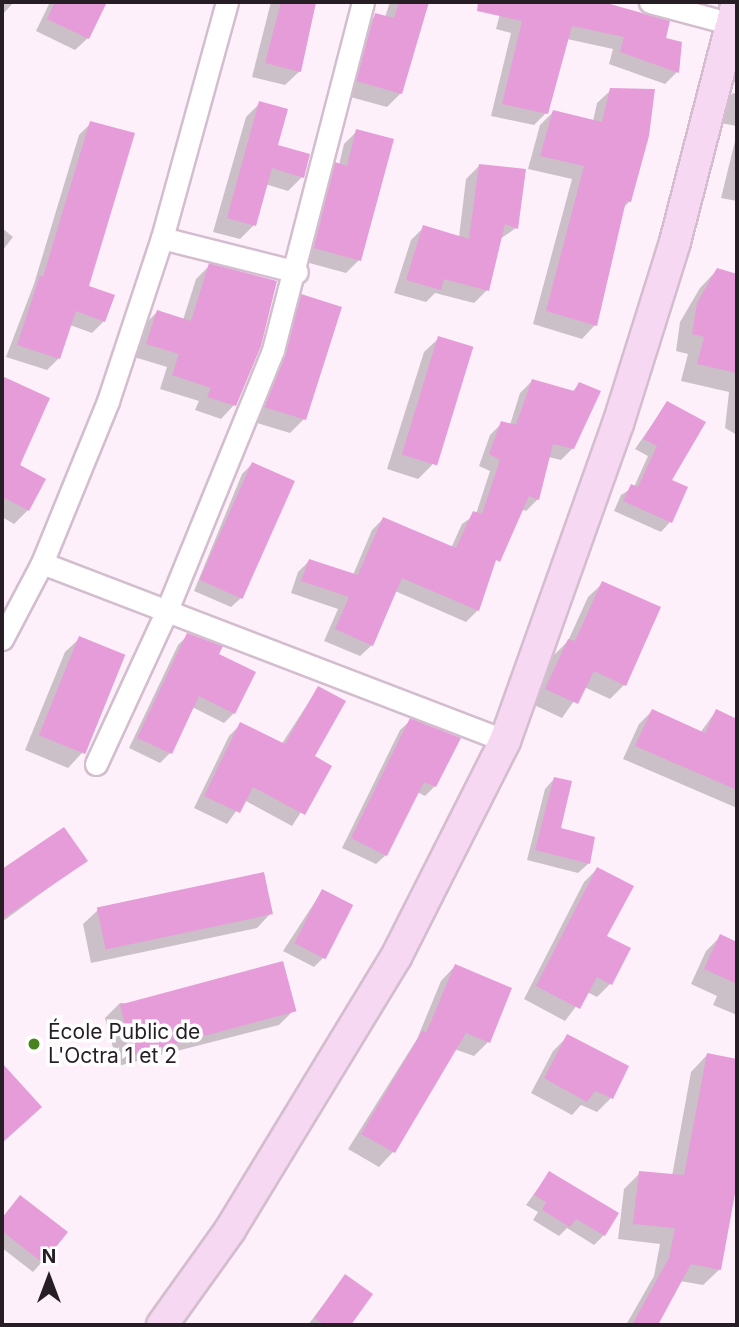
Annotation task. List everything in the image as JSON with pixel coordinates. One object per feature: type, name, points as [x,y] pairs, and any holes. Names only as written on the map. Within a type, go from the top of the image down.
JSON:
[{"type":"street","points":[[2,639],[42,563],[108,401],[162,238],[227,2]]},
{"type":"street","points":[[96,764],[167,610],[273,350],[297,272],[363,2]]},
{"type":"street","points":[[162,1325],[230,1230],[396,957],[505,741],[618,424],[674,242],[735,13],[650,2]]},
{"type":"street","points":[[162,238],[297,272]]},
{"type":"street","points":[[42,563],[505,741]]},
{"type":"building","points":[[55,2],[107,2],[89,39],[47,19]]},
{"type":"building","points":[[281,2],[316,2],[301,72],[265,63]]},
{"type":"building","points":[[399,2],[429,2],[402,94],[356,81],[375,13],[394,18]]},
{"type":"building","points":[[478,2],[603,2],[670,21],[666,38],[682,42],[679,73],[620,52],[624,37],[572,26],[548,114],[502,104],[522,21],[477,11]]},
{"type":"building","points":[[610,88],[655,89],[649,136],[631,202],[626,201],[597,326],[546,311],[584,166],[540,156],[553,110],[602,122]]},
{"type":"building","points":[[259,101],[288,109],[278,145],[310,154],[304,178],[272,168],[256,226],[227,218]]},
{"type":"building","points":[[90,121],[135,133],[89,286],[115,295],[105,322],[76,311],[60,359],[17,345],[40,275],[43,277]]},
{"type":"building","points":[[356,129],[394,139],[361,261],[314,248],[335,162],[347,166]]},
{"type":"building","points":[[479,164],[526,169],[518,229],[505,224],[489,291],[444,279],[441,290],[406,280],[423,225],[469,239]]},
{"type":"building","points":[[209,263],[277,281],[261,346],[236,406],[207,397],[211,388],[172,375],[179,354],[146,344],[157,310],[191,321]]},
{"type":"building","points":[[717,268],[737,274],[737,373],[697,364],[704,337],[692,334],[697,303]]},
{"type":"building","points":[[301,294],[342,307],[306,420],[264,407],[285,355]]},
{"type":"building","points":[[438,336],[473,347],[437,465],[402,455]]},
{"type":"building","points":[[2,376],[50,398],[20,465],[46,479],[29,511],[5,498],[2,505]]},
{"type":"building","points":[[532,379],[574,391],[579,382],[601,391],[574,449],[553,444],[539,500],[529,496],[500,562],[496,560],[479,611],[402,578],[373,646],[335,629],[349,597],[301,581],[309,559],[358,575],[383,517],[456,548],[473,511],[482,514],[500,460],[489,454],[501,421],[516,425]]},
{"type":"building","points":[[667,401],[706,422],[672,480],[688,487],[672,523],[623,501],[631,484],[638,487],[657,446],[643,439]]},
{"type":"building","points":[[252,462],[295,481],[242,599],[200,580]]},
{"type":"building","points":[[602,581],[661,607],[626,686],[594,671],[578,704],[545,689],[568,639],[575,641]]},
{"type":"building","points":[[187,633],[223,646],[219,654],[256,672],[235,714],[199,696],[172,754],[137,738]]},
{"type":"building","points":[[79,636],[125,655],[85,754],[39,735]]},
{"type":"building","points":[[318,686],[346,701],[315,756],[332,766],[305,815],[253,787],[240,813],[204,796],[240,722],[285,744]]},
{"type":"building","points":[[652,709],[705,733],[716,709],[737,719],[737,790],[635,746]]},
{"type":"building","points":[[410,718],[461,738],[436,787],[424,782],[387,856],[351,838]]},
{"type":"building","points":[[554,777],[572,781],[561,828],[595,837],[590,864],[535,850]]},
{"type":"building","points":[[64,827],[88,861],[2,919],[2,869]]},
{"type":"building","points":[[597,867],[634,886],[607,936],[631,948],[612,985],[597,977],[580,1009],[536,986]]},
{"type":"building","points":[[264,872],[273,914],[106,950],[97,908]]},
{"type":"building","points":[[322,889],[353,905],[325,959],[294,943]]},
{"type":"building","points":[[720,934],[737,942],[737,984],[704,969]]},
{"type":"building","points":[[283,961],[296,1011],[133,1055],[120,1005]]},
{"type":"building","points":[[455,964],[512,988],[490,1043],[466,1033],[395,1153],[361,1134],[423,1030],[426,1033]]},
{"type":"building","points":[[567,1034],[629,1066],[613,1099],[595,1091],[587,1102],[544,1078]]},
{"type":"building","points":[[707,1053],[737,1059],[737,1183],[721,1270],[691,1264],[658,1325],[632,1325],[669,1258],[675,1228],[633,1224],[639,1171],[684,1175]]},
{"type":"building","points":[[2,1063],[42,1107],[2,1143]]},
{"type":"building","points":[[549,1171],[619,1213],[605,1236],[576,1219],[570,1227],[542,1210],[546,1202],[534,1195]]},
{"type":"building","points":[[20,1195],[68,1232],[43,1263],[2,1231],[2,1218]]},
{"type":"building","points":[[345,1274],[373,1294],[351,1325],[325,1325],[314,1318]]},
{"type":"place","name":"École Public de L'Octra 1 et 2","points":[[34,1044]]}]
